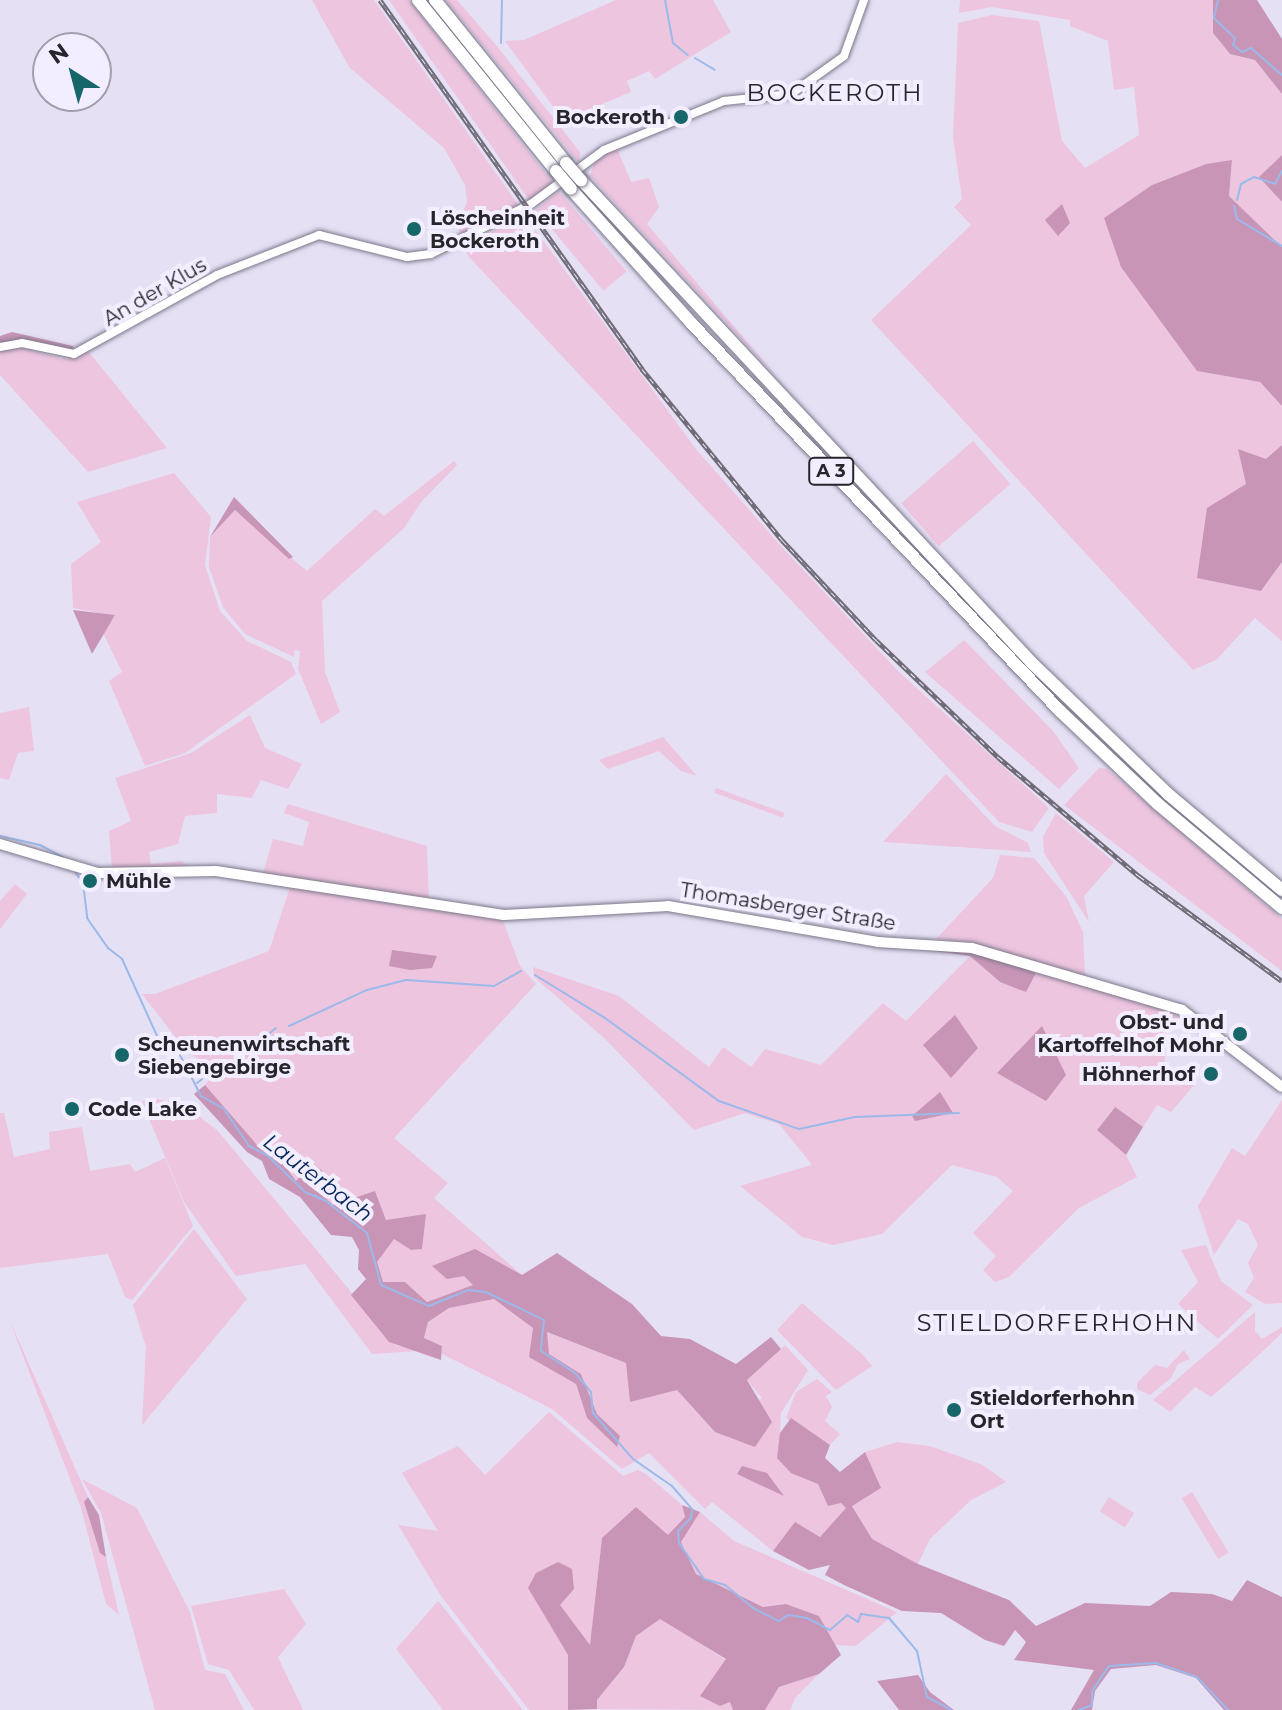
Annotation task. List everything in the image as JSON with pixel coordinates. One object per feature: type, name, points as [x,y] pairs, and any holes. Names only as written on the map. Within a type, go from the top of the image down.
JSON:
[{"type":"highway","name":"A 3","points":[[418,0],[692,324],[1111,761],[1282,908]]},
{"type":"highway","name":"A 3","points":[[435,0],[561,167]]},
{"type":"highway","name":"A 3","points":[[576,184],[1107,737],[1282,890]]},
{"type":"main road","name":"Thomasberger Straße","points":[[0,844],[79,869],[122,875],[216,871],[504,915],[668,906],[878,942],[972,948],[1182,1010],[1282,1087]]},
{"type":"street","name":"An der Klus","points":[[0,347],[22,343],[74,354],[217,275],[325,234],[407,257],[431,254],[531,204],[604,150],[724,101],[791,94],[844,56],[864,0]]},
{"type":"shaded area","points":[[312,0],[374,0],[519,206],[460,235],[458,225],[467,202],[465,185],[444,148],[349,67]]},
{"type":"shaded area","points":[[389,0],[409,0],[553,183],[529,200]]},
{"type":"shaded area","points":[[446,0],[457,0],[496,45],[580,152],[579,163]]},
{"type":"shaded area","points":[[616,0],[713,0],[731,32],[655,79],[649,71],[627,81],[631,92],[563,120],[505,41],[524,40]]},
{"type":"shaded area","points":[[960,0],[1213,0],[1213,33],[1230,54],[1255,60],[1282,94],[1282,155],[1260,177],[1282,202],[1282,247],[1229,196],[1232,161],[1206,164],[1152,185],[1104,218],[1197,371],[1260,382],[1282,406],[1282,445],[1246,484],[1261,591],[1282,562],[1282,641],[1255,618],[1216,660],[1193,670],[871,320],[971,225],[954,207],[962,199],[953,138],[958,23],[992,15],[1039,21],[1062,141],[1085,168],[1139,135],[1134,87],[1114,90],[1108,41],[1070,26],[1070,20],[992,7],[959,13]]},
{"type":"shaded area","points":[[1213,0],[1257,0],[1282,39],[1282,94],[1255,60],[1230,54],[1213,33]]},
{"type":"shaded area","points":[[617,148],[631,182],[649,178],[659,207],[647,224],[776,376],[590,176],[595,161]]},
{"type":"shaded area","points":[[1282,155],[1282,202],[1259,177]]},
{"type":"shaded area","points":[[1232,160],[1229,196],[1282,247],[1282,406],[1260,382],[1197,371],[1121,267],[1104,218],[1152,185],[1206,164]]},
{"type":"shaded area","points":[[559,191],[626,271],[604,291],[536,210]]},
{"type":"shaded area","points":[[1062,204],[1070,223],[1058,236],[1045,220]]},
{"type":"shaded area","points":[[525,216],[696,449],[780,545],[899,672],[1049,808],[1032,832],[999,822],[469,257],[463,246]]},
{"type":"shaded area","points":[[12,332],[73,346],[73,352],[0,345],[0,336]]},
{"type":"shaded area","points":[[15,346],[62,359],[88,351],[167,448],[88,472],[0,375],[0,350]]},
{"type":"shaded area","points":[[973,441],[1010,484],[939,546],[901,503]]},
{"type":"shaded area","points":[[1282,445],[1282,562],[1261,591],[1197,578],[1207,508],[1246,484],[1238,449],[1266,459]]},
{"type":"shaded area","points":[[454,461],[457,465],[422,501],[404,528],[322,601],[325,672],[340,712],[321,724],[298,669],[300,651],[294,650],[294,657],[245,634],[223,607],[209,567],[210,537],[235,510],[307,571],[375,509],[384,516]]},
{"type":"shaded area","points":[[174,473],[211,517],[205,565],[220,611],[247,641],[291,662],[296,674],[185,753],[145,766],[109,681],[122,672],[103,633],[115,616],[73,608],[71,564],[101,542],[77,502]]},
{"type":"shaded area","points":[[234,497],[293,557],[289,559],[235,510],[210,537]]},
{"type":"shaded area","points":[[73,610],[115,615],[92,654]]},
{"type":"shaded area","points":[[964,640],[1053,731],[1079,768],[1059,789],[925,672]]},
{"type":"shaded area","points":[[29,707],[34,751],[18,753],[9,780],[0,778],[0,713]]},
{"type":"shaded area","points":[[250,715],[265,748],[302,764],[288,789],[261,780],[252,798],[217,794],[217,813],[185,816],[178,844],[149,852],[151,864],[181,861],[189,866],[112,868],[109,831],[131,821],[115,778],[191,753]]},
{"type":"shaded area","points":[[663,737],[697,776],[681,771],[659,751],[608,769],[599,760]]},
{"type":"shaded area","points":[[1099,768],[1107,769],[1282,919],[1282,971],[1064,805]]},
{"type":"shaded area","points":[[946,774],[995,826],[1028,843],[1031,852],[883,842]]},
{"type":"shaded area","points":[[716,788],[785,813],[783,818],[714,793]]},
{"type":"shaded area","points":[[288,804],[427,846],[429,904],[262,876],[273,839],[303,846],[309,822],[284,813]]},
{"type":"shaded area","points":[[1056,813],[1114,862],[1084,896],[1089,922],[1044,853],[1043,837]]},
{"type":"shaded area","points":[[1000,855],[1034,858],[1066,896],[1083,932],[1085,976],[1081,980],[965,942],[936,939],[993,878]]},
{"type":"shaded area","points":[[15,884],[27,894],[0,929],[0,901]]},
{"type":"shaded area","points":[[290,887],[502,918],[520,966],[536,984],[394,1138],[448,1183],[434,1198],[522,1275],[464,1276],[474,1285],[427,1302],[405,1282],[382,1282],[376,1262],[394,1238],[411,1250],[386,1220],[375,1191],[333,1206],[296,1181],[275,1152],[257,1145],[213,1098],[205,1085],[218,1069],[187,1052],[142,994],[155,994],[269,951]]},
{"type":"shaded area","points":[[961,948],[1036,973],[1026,992],[1000,982],[970,956],[927,950]]},
{"type":"shaded area","points":[[392,950],[437,956],[432,968],[410,970],[389,966]]},
{"type":"shaded area","points":[[970,956],[1000,982],[1026,991],[1036,973],[1163,1007],[1196,1029],[1185,1025],[1166,1030],[1164,1075],[1196,1083],[1171,1112],[1157,1105],[1143,1127],[1114,1107],[1097,1130],[1126,1155],[1137,1177],[1079,1208],[1009,1277],[995,1282],[983,1270],[996,1256],[973,1233],[1013,1191],[997,1177],[952,1165],[882,1234],[833,1245],[802,1237],[740,1186],[812,1165],[779,1124],[745,1113],[694,1130],[604,1038],[534,977],[533,967],[619,996],[709,1067],[723,1047],[751,1067],[765,1049],[821,1065],[883,1003],[906,1021]]},
{"type":"shaded area","points":[[955,1015],[978,1048],[951,1078],[923,1045]]},
{"type":"shaded area","points":[[1042,1026],[1066,1075],[1046,1101],[997,1073]]},
{"type":"shaded area","points":[[205,1085],[257,1145],[275,1152],[296,1181],[312,1163],[324,1172],[321,1194],[333,1205],[375,1191],[386,1220],[426,1214],[422,1249],[411,1250],[394,1239],[377,1262],[383,1282],[405,1282],[427,1302],[473,1285],[464,1276],[447,1279],[432,1266],[475,1249],[522,1275],[557,1253],[632,1304],[661,1336],[690,1339],[736,1364],[771,1337],[781,1349],[747,1380],[772,1422],[755,1447],[715,1432],[677,1390],[630,1402],[626,1363],[547,1332],[549,1354],[581,1374],[597,1414],[620,1436],[617,1447],[587,1418],[576,1384],[529,1357],[533,1328],[494,1299],[449,1308],[428,1322],[424,1338],[442,1346],[441,1360],[389,1342],[351,1295],[366,1279],[358,1269],[359,1250],[352,1237],[331,1235],[300,1197],[269,1179],[262,1161],[247,1152],[194,1094]]},
{"type":"shaded area","points":[[940,1092],[953,1113],[915,1121],[912,1116]]},
{"type":"shaded area","points":[[147,1098],[182,1103],[218,1131],[395,1345],[418,1351],[372,1354],[305,1264],[236,1276],[184,1202],[142,1102]]},
{"type":"shaded area","points":[[1282,1100],[1282,1303],[1265,1304],[1245,1292],[1254,1278],[1248,1263],[1258,1245],[1248,1224],[1238,1219],[1214,1255],[1198,1206],[1232,1148],[1245,1156]]},
{"type":"shaded area","points":[[1115,1107],[1143,1127],[1126,1155],[1097,1130]]},
{"type":"shaded area","points":[[0,1113],[4,1113],[14,1157],[50,1149],[49,1132],[82,1127],[90,1171],[130,1164],[135,1172],[165,1158],[193,1226],[132,1300],[125,1297],[108,1254],[0,1268]]},
{"type":"shaded area","points":[[194,1229],[247,1299],[142,1425],[146,1347],[133,1305]]},
{"type":"shaded area","points":[[1206,1245],[1221,1281],[1253,1305],[1218,1339],[1178,1304],[1198,1282],[1181,1250]]},
{"type":"shaded area","points":[[494,1299],[534,1328],[530,1357],[576,1384],[587,1418],[616,1446],[620,1436],[597,1414],[581,1374],[549,1354],[546,1332],[626,1363],[677,1390],[715,1432],[762,1398],[747,1380],[785,1345],[808,1370],[781,1413],[780,1433],[801,1474],[818,1484],[828,1506],[841,1503],[847,1508],[820,1537],[795,1523],[773,1551],[712,1502],[705,1509],[649,1453],[622,1469],[552,1409],[442,1354],[442,1346],[424,1338],[428,1322],[449,1308]]},
{"type":"shaded area","points":[[802,1303],[872,1366],[836,1390],[777,1330]]},
{"type":"shaded area","points":[[1255,1312],[1255,1331],[1262,1339],[1282,1327],[1282,1333],[1211,1397],[1195,1387],[1170,1412],[1153,1400]]},
{"type":"shaded area","points":[[9,1319],[88,1497],[84,1502],[100,1553],[106,1557],[119,1615],[106,1604],[81,1508]]},
{"type":"shaded area","points":[[1184,1350],[1190,1359],[1178,1364],[1171,1378],[1150,1395],[1137,1389],[1137,1383],[1155,1365],[1167,1368]]},
{"type":"shaded area","points":[[817,1379],[832,1392],[826,1396],[832,1407],[825,1421],[840,1434],[830,1445],[786,1418],[796,1392]]},
{"type":"shaded area","points":[[549,1412],[623,1476],[638,1470],[646,1474],[682,1505],[685,1517],[668,1535],[602,1538],[590,1647],[560,1605],[528,1588],[568,1655],[570,1694],[568,1710],[529,1710],[441,1596],[398,1525],[438,1531],[402,1473],[458,1446],[485,1475]]},
{"type":"shaded area","points":[[791,1418],[830,1445],[825,1458],[840,1472],[865,1452],[881,1488],[852,1506],[872,1539],[918,1564],[1009,1600],[1036,1626],[1085,1603],[1150,1606],[1171,1592],[1212,1594],[1232,1601],[1247,1580],[1282,1597],[1282,1710],[1224,1710],[1196,1678],[1156,1665],[1111,1669],[1095,1691],[1092,1710],[1071,1710],[1094,1670],[1014,1660],[1026,1642],[1015,1630],[1004,1646],[985,1640],[941,1613],[902,1611],[844,1585],[825,1575],[830,1565],[809,1570],[773,1551],[795,1522],[820,1537],[846,1508],[841,1503],[828,1506],[818,1484],[791,1473],[777,1458],[780,1433]]},
{"type":"shaded area","points":[[897,1442],[930,1446],[983,1465],[1006,1482],[971,1500],[930,1539],[918,1564],[871,1539],[852,1505],[880,1488],[865,1452]]},
{"type":"shaded area","points":[[742,1466],[767,1473],[784,1496],[737,1474]]},
{"type":"shaded area","points":[[82,1479],[137,1508],[190,1612],[205,1670],[225,1674],[244,1710],[155,1710],[101,1513]]},
{"type":"shaded area","points":[[1192,1492],[1229,1553],[1218,1559],[1182,1498]]},
{"type":"shaded area","points":[[88,1497],[99,1515],[106,1557],[100,1553],[84,1502]]},
{"type":"shaded area","points":[[1109,1497],[1134,1513],[1125,1528],[1100,1511]]},
{"type":"shaded area","points":[[682,1505],[700,1512],[681,1542],[696,1574],[763,1607],[786,1604],[819,1616],[841,1655],[819,1674],[779,1687],[765,1710],[733,1710],[730,1702],[720,1706],[700,1696],[726,1659],[660,1619],[636,1636],[624,1667],[597,1700],[597,1709],[568,1710],[568,1655],[528,1588],[536,1573],[558,1562],[572,1569],[574,1589],[560,1605],[590,1645],[602,1538],[636,1507],[668,1535],[685,1517]]},
{"type":"shaded area","points":[[700,1512],[734,1541],[897,1612],[856,1646],[835,1645],[819,1616],[786,1604],[763,1607],[696,1574],[681,1541]]},
{"type":"shaded area","points":[[284,1589],[306,1624],[278,1657],[303,1710],[254,1710],[229,1670],[208,1664],[191,1606]]},
{"type":"shaded area","points":[[438,1601],[523,1710],[443,1710],[396,1649]]},
{"type":"shaded area","points":[[661,1618],[726,1660],[733,1710],[597,1709],[597,1700],[624,1667],[636,1636]]},
{"type":"shaded area","points":[[819,1674],[795,1698],[790,1710],[765,1710],[779,1687]]},
{"type":"shaded area","points":[[918,1675],[930,1692],[954,1710],[899,1710],[877,1681]]},
{"type":"waterway","points":[[501,43],[502,0]]},
{"type":"waterway","points":[[665,0],[673,43],[688,55]]},
{"type":"waterway","points":[[1218,0],[1214,18],[1235,38],[1233,45],[1242,52],[1251,48],[1282,75]]},
{"type":"waterway","points":[[695,58],[715,70]]},
{"type":"waterway","points":[[1237,200],[1241,184],[1254,177],[1275,184],[1282,171]]},
{"type":"waterway","points":[[1234,206],[1237,219],[1282,246]]},
{"type":"waterway","name":"Lauterbach","points":[[0,836],[40,845],[63,857]]},
{"type":"waterway","name":"Lauterbach","points":[[75,872],[83,883],[87,918],[108,948],[122,959],[158,1038],[179,1053],[201,1096],[224,1109],[249,1146],[267,1155],[305,1192],[326,1201],[367,1233],[381,1285],[429,1306],[468,1290],[486,1292],[544,1320],[541,1351],[575,1373],[591,1392],[593,1413],[633,1459],[672,1486],[692,1509],[691,1518],[678,1531],[679,1543],[704,1579],[725,1585],[753,1608],[779,1621],[788,1615],[807,1618],[830,1630],[847,1615],[858,1622],[861,1614],[889,1618],[917,1651],[927,1697],[951,1710]]},
{"type":"waterway","points":[[289,1026],[367,990],[406,980],[494,986],[521,971]]},
{"type":"waterway","points":[[535,975],[605,1018],[719,1101],[799,1129],[855,1117],[959,1113]]},
{"type":"waterway","points":[[229,1066],[276,1028]]},
{"type":"waterway","points":[[197,1083],[211,1072]]},
{"type":"waterway","name":"Lauterbach","points":[[1079,1710],[1092,1705],[1092,1691],[1109,1666],[1156,1663],[1197,1677],[1228,1710]]},
{"type":"railway","points":[[380,0],[642,369],[782,540],[876,640],[998,757],[1139,876],[1282,981]]},
{"type":"place","name":"Bockeroth","points":[[681,117]]},
{"type":"place","name":"Löscheinheit Bockeroth","points":[[414,229]]},
{"type":"place","name":"Mühle","points":[[90,881]]},
{"type":"place","name":"Obst- und Kartoffelhof Mohr","points":[[1240,1034]]},
{"type":"place","name":"Scheunenwirtschaft Siebengebirge","points":[[122,1055]]},
{"type":"place","name":"Höhnerhof","points":[[1211,1074]]},
{"type":"place","name":"Code Lake","points":[[72,1109]]},
{"type":"place","name":"Stieldorferhohn Ort","points":[[954,1410]]},
{"type":"district","name":"BOCKEROTH","points":[[835,93]]},
{"type":"district","name":"STIELDORFERHOHN","points":[[1057,1323]]}]
